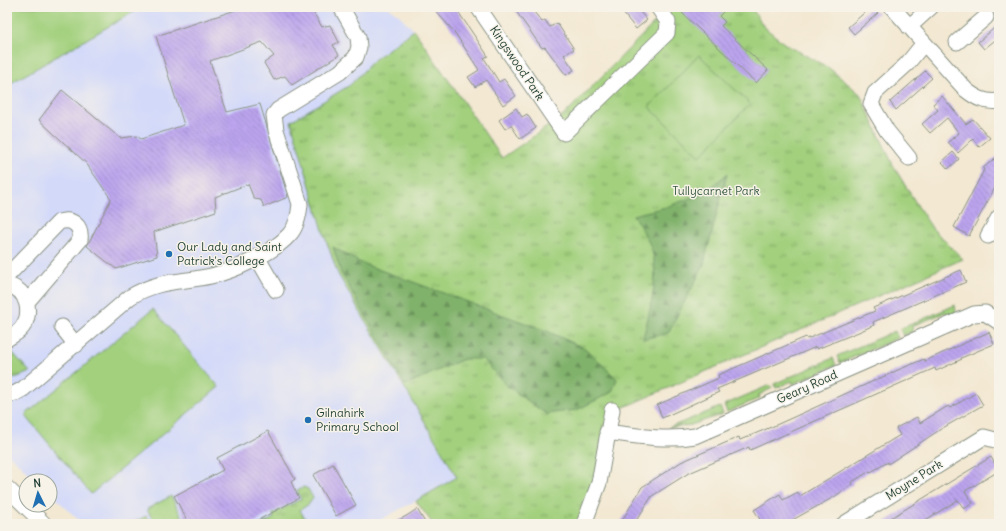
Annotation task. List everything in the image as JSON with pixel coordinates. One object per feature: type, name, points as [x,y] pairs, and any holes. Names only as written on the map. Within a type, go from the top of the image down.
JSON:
[{"type":"street","points":[[7,395],[23,389],[130,297],[142,290],[170,281],[214,275],[257,257],[279,244],[290,235],[299,215],[300,204],[276,130],[274,115],[278,110],[340,72],[356,57],[359,47],[358,37],[341,7]]},
{"type":"street","name":"Kingswood Park","points":[[478,7],[564,133],[664,37],[668,27],[660,10]]},
{"type":"street","points":[[892,7],[966,90],[976,98],[985,101],[999,101]]},
{"type":"street","points":[[909,27],[931,7]]},
{"type":"street","points":[[957,42],[986,17]]},
{"type":"street","points":[[908,158],[884,126],[871,104],[875,93],[907,64],[924,43]]},
{"type":"street","points":[[988,236],[999,217]]},
{"type":"street","points":[[7,276],[59,222],[70,220],[76,223],[79,228],[80,240],[27,302]]},
{"type":"street","points":[[257,257],[276,290]]},
{"type":"street","points":[[7,285],[12,286],[19,292],[27,302],[28,309],[24,323],[20,330],[7,340]]},
{"type":"street","name":"Geary Road","points":[[607,432],[658,439],[681,439],[695,436],[974,314],[985,313],[999,322]]},
{"type":"street","points":[[62,327],[76,345]]},
{"type":"street","points":[[584,524],[599,483],[612,410]]},
{"type":"street","name":"Moyne Park","points":[[844,524],[984,437],[999,441]]},
{"type":"street","points":[[7,488],[44,524]]},
{"type":"shaded area","name":"Our Lady and Saint Patrick's College","points":[[7,7],[388,7],[399,15],[414,30],[375,59],[350,85],[291,122],[324,234],[338,274],[457,478],[373,524],[83,524],[58,501],[58,473],[28,473],[7,453]]},
{"type":"green space","points":[[7,7],[142,7],[11,83],[7,75]]},
{"type":"green space","name":"Tullycarnet Park","points":[[670,7],[751,7],[764,27],[785,44],[829,68],[860,94],[894,167],[919,208],[932,228],[963,259],[613,412],[586,524],[433,524],[416,501],[457,477],[338,274],[324,234],[291,121],[350,85],[375,59],[414,30],[502,158],[563,116]]},
{"type":"green space","points":[[699,55],[750,104],[700,156],[649,107]]},
{"type":"green space","points":[[727,174],[703,267],[668,333],[643,339],[653,295],[655,273],[652,251],[644,232],[633,215],[666,207],[704,193]]},
{"type":"green space","points":[[333,247],[361,263],[547,331],[586,349],[617,379],[612,392],[577,410],[546,414],[506,385],[483,359],[464,359],[405,385],[341,273]]},
{"type":"green space","points":[[955,305],[956,312],[948,316],[946,312],[912,326],[913,331],[903,336],[900,329]]},
{"type":"green space","points":[[153,309],[219,387],[91,494],[25,415]]},
{"type":"green space","points":[[895,331],[898,338],[840,363],[837,356]]},
{"type":"green space","points":[[11,351],[30,372],[10,380],[7,379],[7,355]]},
{"type":"green space","points":[[833,358],[836,365],[793,384],[792,381],[776,388],[774,384]]},
{"type":"green space","points":[[770,385],[772,388],[759,395],[760,398],[727,412],[724,405]]},
{"type":"green space","points":[[720,407],[723,414],[691,425],[668,428]]},
{"type":"green space","points":[[304,487],[308,489],[313,498],[309,504],[300,510],[308,524],[262,524],[274,518],[273,514],[301,499],[297,490]]},
{"type":"green space","points":[[171,496],[186,524],[155,524],[147,509]]},
{"type":"green space","points":[[146,516],[150,524],[131,524]]},
{"type":"building","points":[[245,7],[288,7],[290,11],[301,7],[310,7],[322,27],[330,25],[339,42],[333,45],[339,55],[292,85],[285,76],[274,80],[264,63],[274,56],[262,42],[210,61],[227,112],[260,104],[288,197],[264,207],[261,200],[254,199],[248,184],[215,197],[216,211],[154,232],[157,256],[116,269],[87,246],[111,199],[86,163],[39,120],[62,90],[120,138],[137,136],[141,139],[184,125],[156,36]]},
{"type":"building","points":[[432,7],[455,7],[488,56],[484,58],[499,82],[504,79],[516,96],[503,105],[486,80],[475,87],[468,77],[479,70],[455,33]]},
{"type":"building","points":[[513,7],[530,7],[542,22],[545,20],[550,27],[557,23],[574,49],[564,55],[574,70],[566,75],[545,47],[542,48]]},
{"type":"building","points":[[618,7],[636,7],[647,20],[636,29]]},
{"type":"building","points":[[687,7],[728,7],[719,16],[725,22],[721,26],[768,70],[756,83],[682,13]]},
{"type":"building","points":[[871,7],[878,13],[854,34],[848,27]]},
{"type":"building","points":[[999,24],[999,37],[984,49],[978,42]]},
{"type":"building","points":[[925,71],[932,78],[896,110],[890,102]]},
{"type":"building","points":[[942,96],[966,124],[973,119],[990,138],[979,147],[973,139],[958,153],[948,142],[959,133],[947,118],[930,133],[922,124],[938,110],[933,104]]},
{"type":"building","points":[[516,108],[522,117],[527,114],[536,128],[520,139],[511,125],[505,129],[499,120]]},
{"type":"building","points":[[953,152],[959,159],[948,169],[942,162]]},
{"type":"building","points":[[999,155],[999,180],[969,236],[954,227],[984,170],[983,168]]},
{"type":"building","points":[[961,270],[966,282],[873,322],[874,325],[861,331],[817,349],[816,347],[717,389],[719,392],[662,418],[657,405],[719,378],[718,375],[806,337],[807,339],[875,311],[873,308]]},
{"type":"building","points":[[989,332],[994,344],[961,358],[962,359],[936,371],[935,368],[750,450],[749,447],[687,474],[652,496],[634,524],[620,524],[642,487],[681,462],[739,437],[740,440],[776,425],[898,370],[924,359],[925,361]]},
{"type":"building","points":[[976,393],[983,405],[941,429],[888,464],[888,462],[852,482],[853,484],[834,497],[785,524],[763,524],[754,510],[780,494],[783,500],[798,492],[800,496],[900,435],[896,428],[917,417],[920,423],[948,406],[950,408]]},
{"type":"building","points":[[268,431],[295,479],[291,482],[299,498],[251,524],[189,524],[174,496],[223,470],[217,458]]},
{"type":"building","points":[[991,457],[999,471],[965,491],[973,503],[964,509],[958,500],[919,524],[917,521],[912,524],[881,524]]},
{"type":"building","points":[[333,464],[356,505],[336,516],[313,475]]},
{"type":"building","points":[[417,509],[426,524],[392,524],[408,515]]},
{"type":"place","name":"Our Lady and Saint Patrick's College","points":[[169,254]]},
{"type":"place","name":"Gilnahirk Primary School","points":[[308,420]]}]
